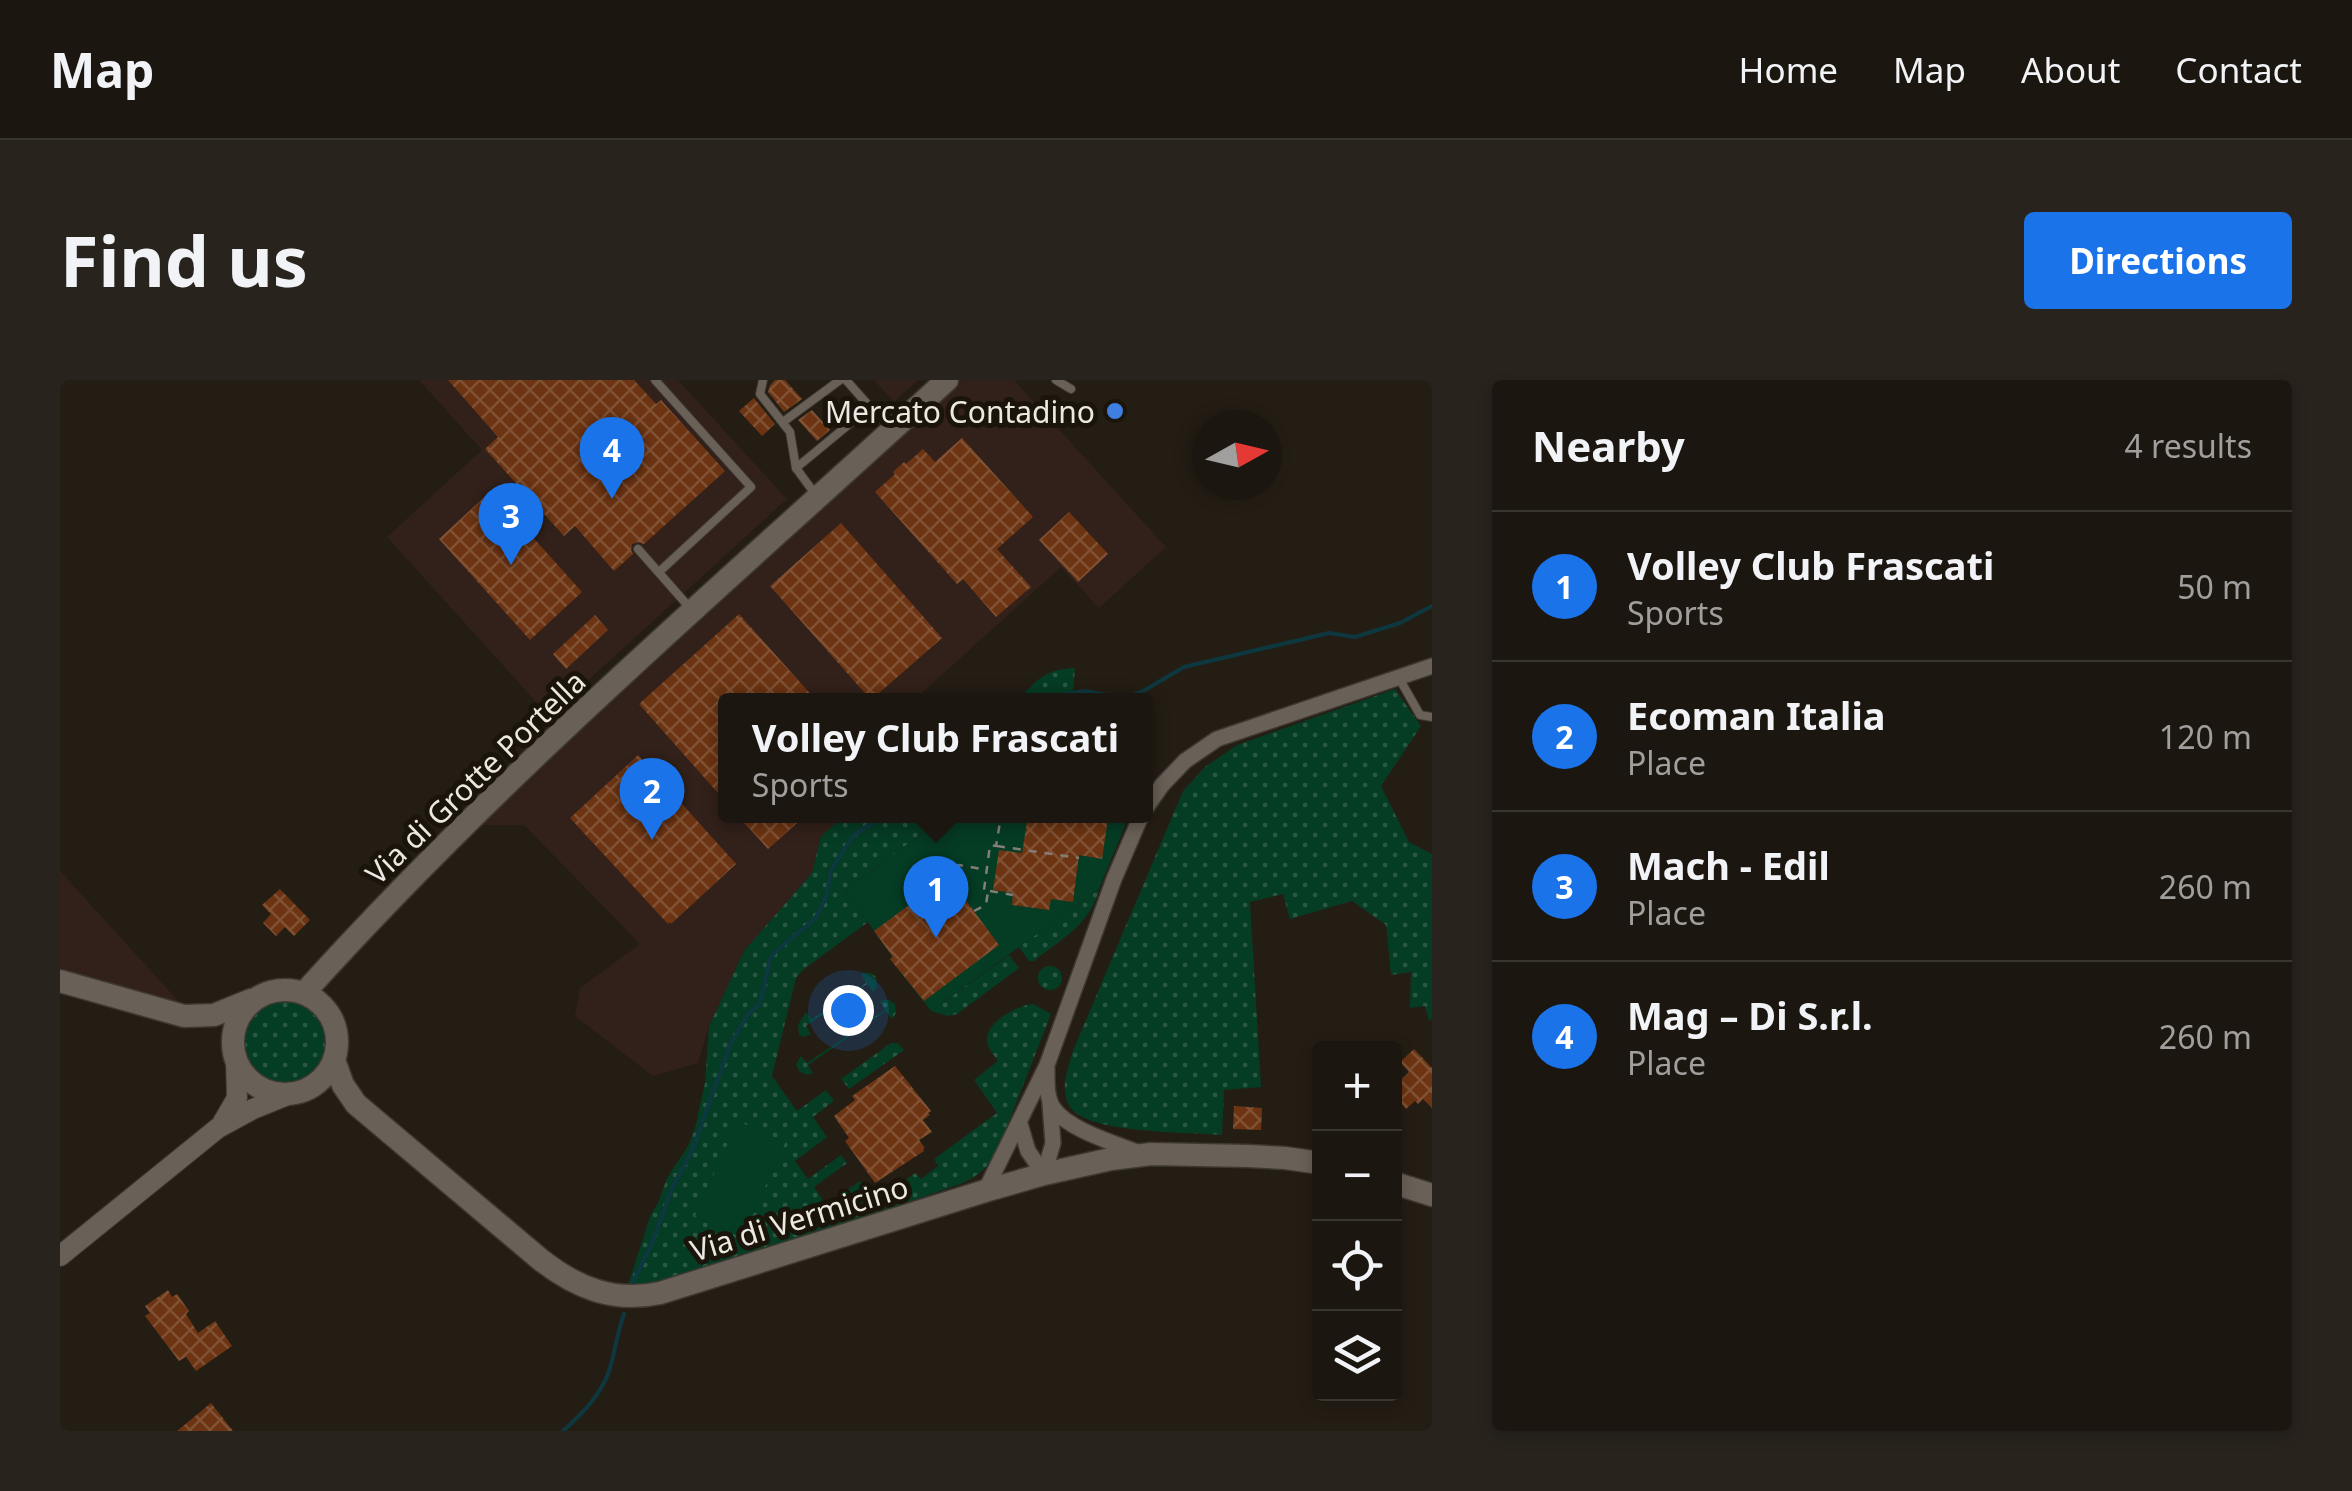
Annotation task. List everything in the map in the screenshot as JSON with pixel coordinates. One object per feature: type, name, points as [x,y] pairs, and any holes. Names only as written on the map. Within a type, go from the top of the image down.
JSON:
[{"type":"main road","name":"Via di Grotte Portella","points":[[304,993],[464,825],[947,380]]},
{"type":"main road","points":[[60,981],[184,1016],[216,1036],[247,1078],[273,1093],[304,1091],[317,1083],[328,1073],[338,1044],[329,1013],[318,1001],[288,989],[270,991],[214,1014],[184,1016]]},
{"type":"main road","points":[[236,1061],[234,1027],[254,999]]},
{"type":"main road","name":"Via di Vermicino","points":[[334,1060],[343,1085],[356,1104],[558,1272],[594,1291],[618,1297],[660,1293],[985,1191],[1111,1159],[1144,1155],[1274,1157],[1312,1162]]},
{"type":"main road","name":"Via di Vermicino","points":[[290,1094],[328,1094],[356,1104]]},
{"type":"main road","points":[[1402,1186],[1432,1195]]},
{"type":"street","points":[[1153,798],[1185,762],[1217,739],[1432,666]]},
{"type":"street","points":[[985,1191],[1047,1066],[1108,894],[1138,823]]},
{"type":"street","points":[[218,1128],[237,1098],[236,1061]]},
{"type":"street","points":[[1044,1174],[1053,1143],[1047,1066]]},
{"type":"street","points":[[60,1256],[218,1128],[290,1094]]},
{"type":"street","points":[[1048,1094],[1054,1110],[1075,1125],[1144,1155]]},
{"type":"street","points":[[1020,1124],[1030,1154],[1044,1174]]},
{"type":"lane","points":[[655,380],[751,487],[659,572]]},
{"type":"lane","points":[[763,380],[760,394],[783,422],[792,439],[796,468],[818,498]]},
{"type":"lane","points":[[783,422],[843,380],[892,430]]},
{"type":"lane","points":[[1056,380],[1071,388]]},
{"type":"lane","points":[[796,468],[870,407]]},
{"type":"lane","points":[[638,550],[694,611]]},
{"type":"lane","points":[[1399,678],[1420,715],[1432,716]]},
{"type":"path","points":[[996,846],[1000,823]]},
{"type":"path","points":[[1013,895],[984,890],[990,845],[1078,858]]},
{"type":"path","points":[[916,900],[909,900],[959,865],[987,870]]},
{"type":"path","points":[[974,911],[986,905],[988,891]]},
{"type":"shaded area","points":[[419,380],[678,380],[787,499],[549,716],[387,537],[482,450]]},
{"type":"shaded area","points":[[874,380],[918,380],[894,402]]},
{"type":"shaded area","points":[[962,380],[1014,380],[1166,547],[1099,608],[1061,567],[922,693],[718,693],[718,823],[836,823],[821,836],[812,873],[744,951],[709,1026],[698,1063],[653,1076],[575,1016],[580,988],[640,944],[524,825],[477,825]]},
{"type":"shaded area","points":[[60,871],[181,1004],[60,969]]},
{"type":"green space","points":[[1075,668],[1074,693],[1024,693],[1048,674]]},
{"type":"green space","points":[[1395,689],[1421,726],[1381,786],[1409,842],[1432,854],[1432,1019],[1429,1021],[1425,1006],[1410,1008],[1411,972],[1391,975],[1386,925],[1352,901],[1290,919],[1283,894],[1250,902],[1261,1087],[1224,1090],[1222,1135],[1117,1127],[1080,1116],[1070,1107],[1065,1094],[1072,1053],[1183,791],[1205,767],[1237,745]]},
{"type":"green space","points":[[836,823],[936,823],[845,890],[868,922],[796,978],[772,1076],[797,1111],[826,1090],[834,1101],[813,1117],[827,1137],[795,1161],[808,1179],[841,1155],[847,1163],[814,1187],[826,1205],[860,1181],[871,1196],[876,1193],[880,1199],[915,1173],[921,1179],[938,1166],[934,1159],[997,1113],[974,1080],[998,1061],[987,1038],[992,1026],[1005,1015],[1033,1004],[1051,1014],[997,1152],[983,1170],[963,1183],[693,1278],[627,1288],[651,1214],[695,1128],[705,1083],[709,1026],[744,951],[812,873],[821,836]]},
{"type":"green space","points":[[936,823],[1126,823],[1099,889],[931,1011],[890,959],[892,956],[845,890]]},
{"type":"green space","points":[[1099,889],[1082,922],[1029,961],[1019,947]]},
{"type":"green space","points":[[1009,955],[1019,968],[957,1014],[948,1016],[931,1011]]},
{"type":"green space","points":[[1050,966],[1062,978],[1050,990],[1038,978]]},
{"type":"green space","points":[[861,974],[876,977],[873,992],[867,984],[806,1026],[811,1034],[799,1035],[798,1025],[806,1012],[812,1019],[866,983]]},
{"type":"green space","points":[[287,1000],[317,1013],[330,1043],[317,1073],[287,1086],[257,1073],[244,1043],[257,1013]]},
{"type":"green space","points":[[880,1002],[895,1004],[892,1019],[886,1011],[808,1065],[813,1073],[799,1071],[796,1064],[801,1056],[807,1063],[885,1010]]},
{"type":"green space","points":[[891,1043],[904,1050],[849,1089],[841,1079]]},
{"type":"green space","points":[[738,1121],[785,1143],[742,1238],[695,1216]]},
{"type":"building","points":[[448,380],[634,380],[656,404],[661,400],[725,471],[644,544],[632,544],[633,554],[614,571],[575,526],[564,536],[485,449],[498,437]]},
{"type":"building","points":[[775,380],[785,380],[802,399],[784,412],[768,392]]},
{"type":"building","points":[[754,398],[775,424],[762,436],[739,411]]},
{"type":"building","points":[[812,410],[830,430],[817,441],[798,420]]},
{"type":"building","points":[[962,438],[1033,517],[997,549],[1031,587],[996,617],[963,579],[957,584],[875,492],[923,449],[935,462]]},
{"type":"building","points":[[491,491],[582,592],[530,640],[439,539]]},
{"type":"building","points":[[1069,512],[1108,554],[1078,582],[1039,540]]},
{"type":"building","points":[[841,523],[942,638],[879,693],[865,693],[770,586]]},
{"type":"building","points":[[739,614],[810,693],[718,693],[718,793],[639,704]]},
{"type":"building","points":[[595,615],[608,630],[566,669],[553,654]]},
{"type":"building","points":[[638,755],[736,864],[671,924],[570,818]]},
{"type":"building","points":[[744,823],[797,823],[768,849]]},
{"type":"building","points":[[1027,823],[1107,823],[1102,859],[1079,855],[1073,902],[1051,899],[1049,910],[1012,905],[1013,893],[993,890],[999,850],[1022,853]]},
{"type":"building","points":[[948,876],[999,945],[924,1001],[890,959],[893,957],[874,931]]},
{"type":"building","points":[[280,889],[310,920],[294,936],[285,927],[276,936],[263,923],[271,914],[262,905]]},
{"type":"building","points":[[1414,1049],[1432,1068],[1432,1108],[1423,1099],[1406,1109],[1402,1104],[1402,1079],[1409,1072],[1402,1060]]},
{"type":"building","points":[[895,1066],[931,1111],[923,1120],[932,1132],[919,1140],[924,1151],[875,1183],[845,1141],[849,1138],[834,1116],[855,1100],[852,1096]]},
{"type":"building","points":[[1234,1106],[1262,1108],[1261,1130],[1233,1129]]},
{"type":"building","points":[[168,1290],[172,1297],[177,1294],[189,1311],[186,1314],[198,1333],[215,1321],[232,1346],[196,1371],[186,1357],[179,1361],[145,1316],[150,1313],[145,1306]]},
{"type":"building","points":[[211,1403],[233,1431],[177,1431]]},
{"type":"waterway","points":[[1138,693],[1184,667],[1329,633],[1355,637],[1400,623],[1432,606]]},
{"type":"waterway","points":[[1071,693],[1096,693]]},
{"type":"waterway","points":[[633,1282],[692,1151],[730,1045],[748,1014],[759,1005],[770,959],[815,919],[826,897],[831,870],[853,836],[872,823]]},
{"type":"waterway","points":[[563,1431],[601,1388],[624,1314]]},
{"type":"place","name":"Mercato Contadino","points":[[1115,411]]},
{"type":"place","name":"Mag – Di S.r.l.","points":[[612,499]]},
{"type":"place","name":"Mach - Edil","points":[[511,565]]},
{"type":"place","name":"Ecoman Italia","points":[[652,840]]},
{"type":"place","name":"Volley Club Frascati","points":[[936,938]]}]
